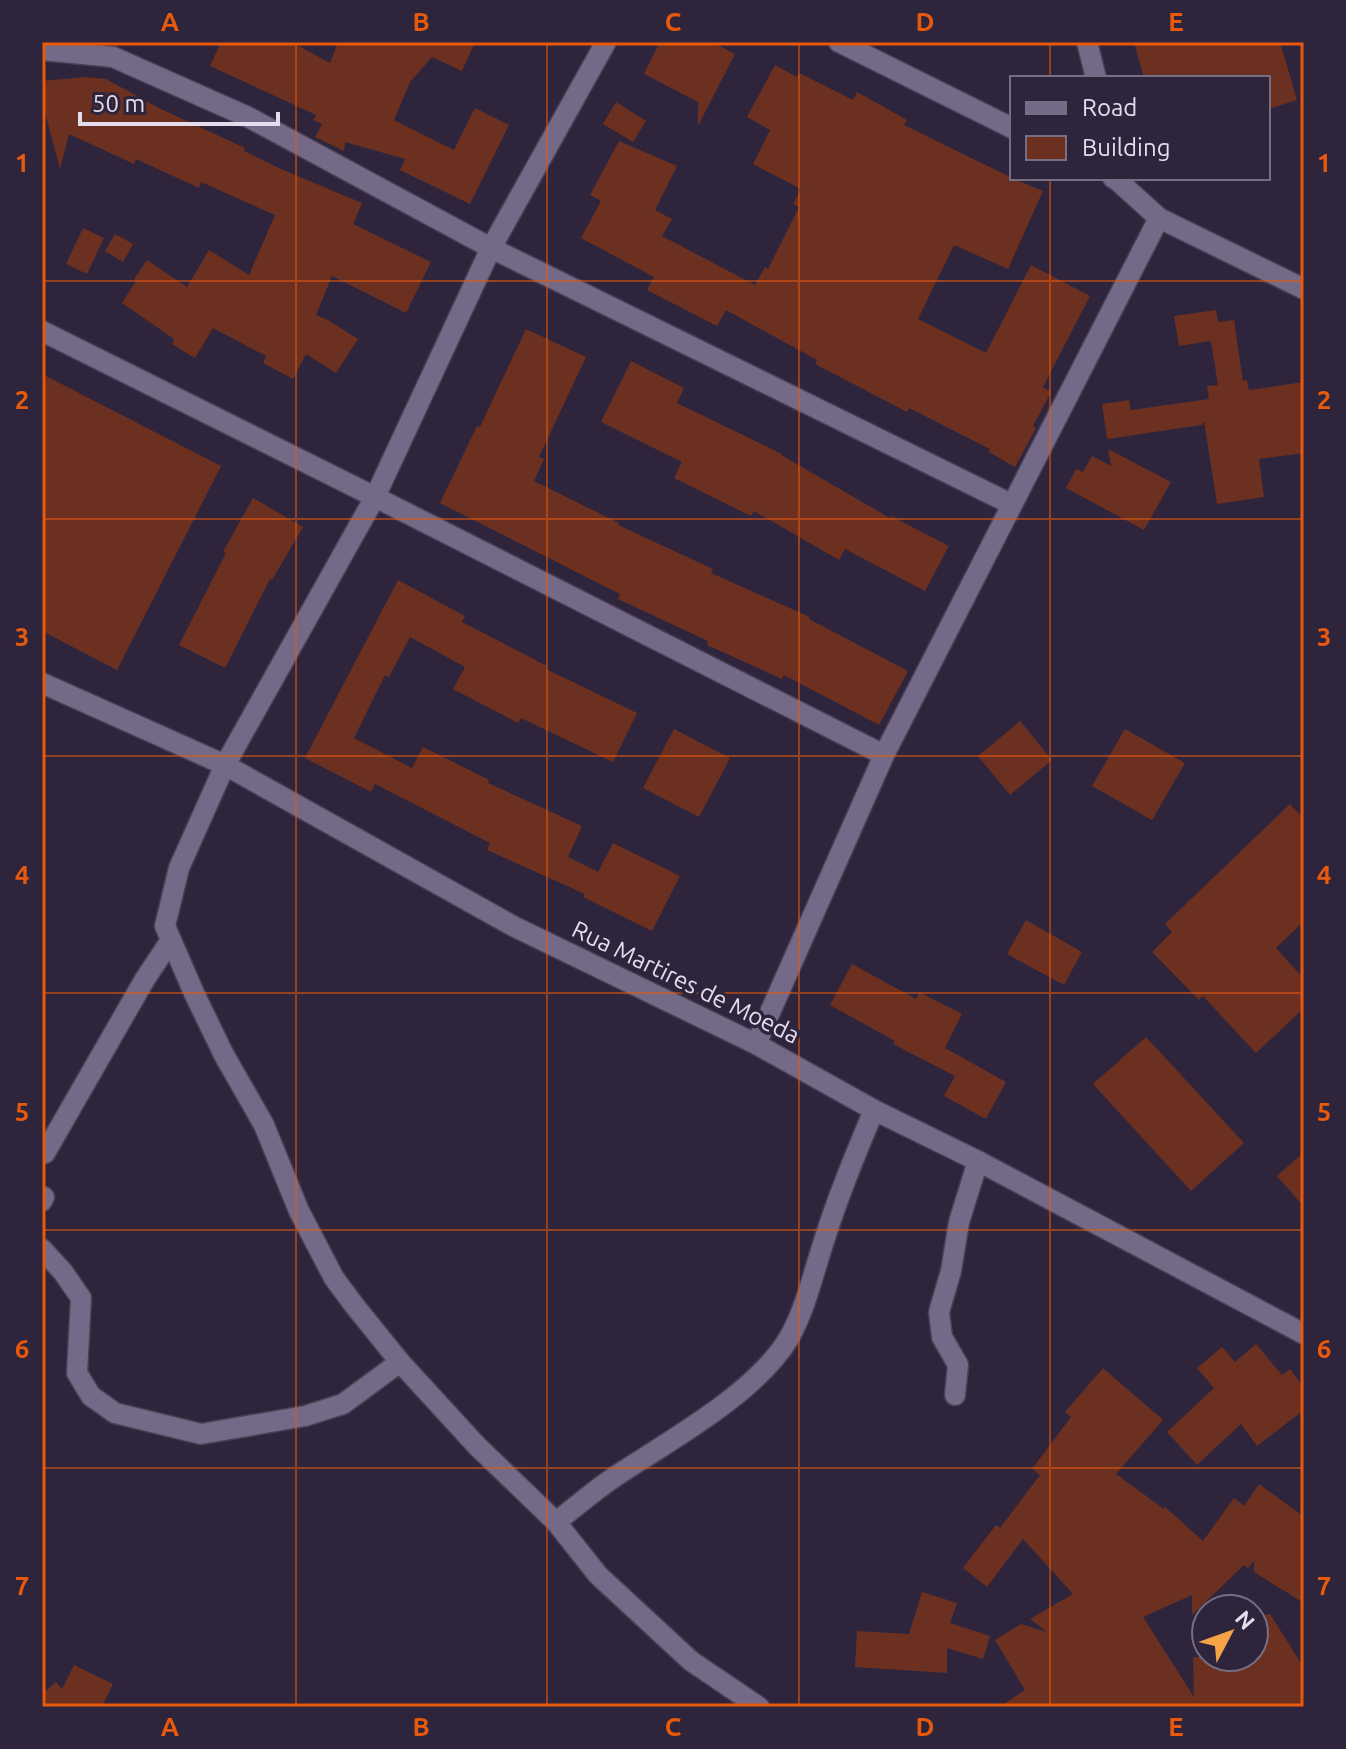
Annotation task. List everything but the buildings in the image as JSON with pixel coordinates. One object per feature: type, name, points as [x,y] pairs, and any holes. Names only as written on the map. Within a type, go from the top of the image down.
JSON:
[{"type":"street","points":[[606,42],[491,248],[375,497],[225,765],[179,868],[165,926],[224,1055],[264,1125],[299,1211],[334,1278],[400,1362],[477,1446],[556,1522],[598,1575],[691,1661],[759,1707]]},
{"type":"street","points":[[839,42],[1010,127]]},
{"type":"street","points":[[1087,42],[1096,76]]},
{"type":"street","points":[[42,50],[113,57],[248,117],[491,248],[1011,504]]},
{"type":"street","points":[[1117,180],[1159,218],[1304,289]]},
{"type":"street","points":[[756,1044],[884,755],[1159,218]]},
{"type":"street","points":[[42,331],[884,755]]},
{"type":"street","name":"Rua Martires de Moeda","points":[[42,683],[225,765],[513,926],[756,1044],[874,1110],[978,1161],[1304,1334]]},
{"type":"street","points":[[42,1153],[45,1153],[145,979],[171,940]]},
{"type":"street","points":[[556,1522],[615,1476],[686,1430],[745,1386],[788,1339],[804,1307],[823,1242],[874,1110]]},
{"type":"street","points":[[955,1395],[958,1365],[942,1337],[939,1312],[951,1271],[959,1222],[978,1161]]},
{"type":"street","points":[[42,1249],[81,1298],[77,1373],[91,1396],[115,1413],[201,1434],[305,1416],[343,1404],[400,1362]]}]
